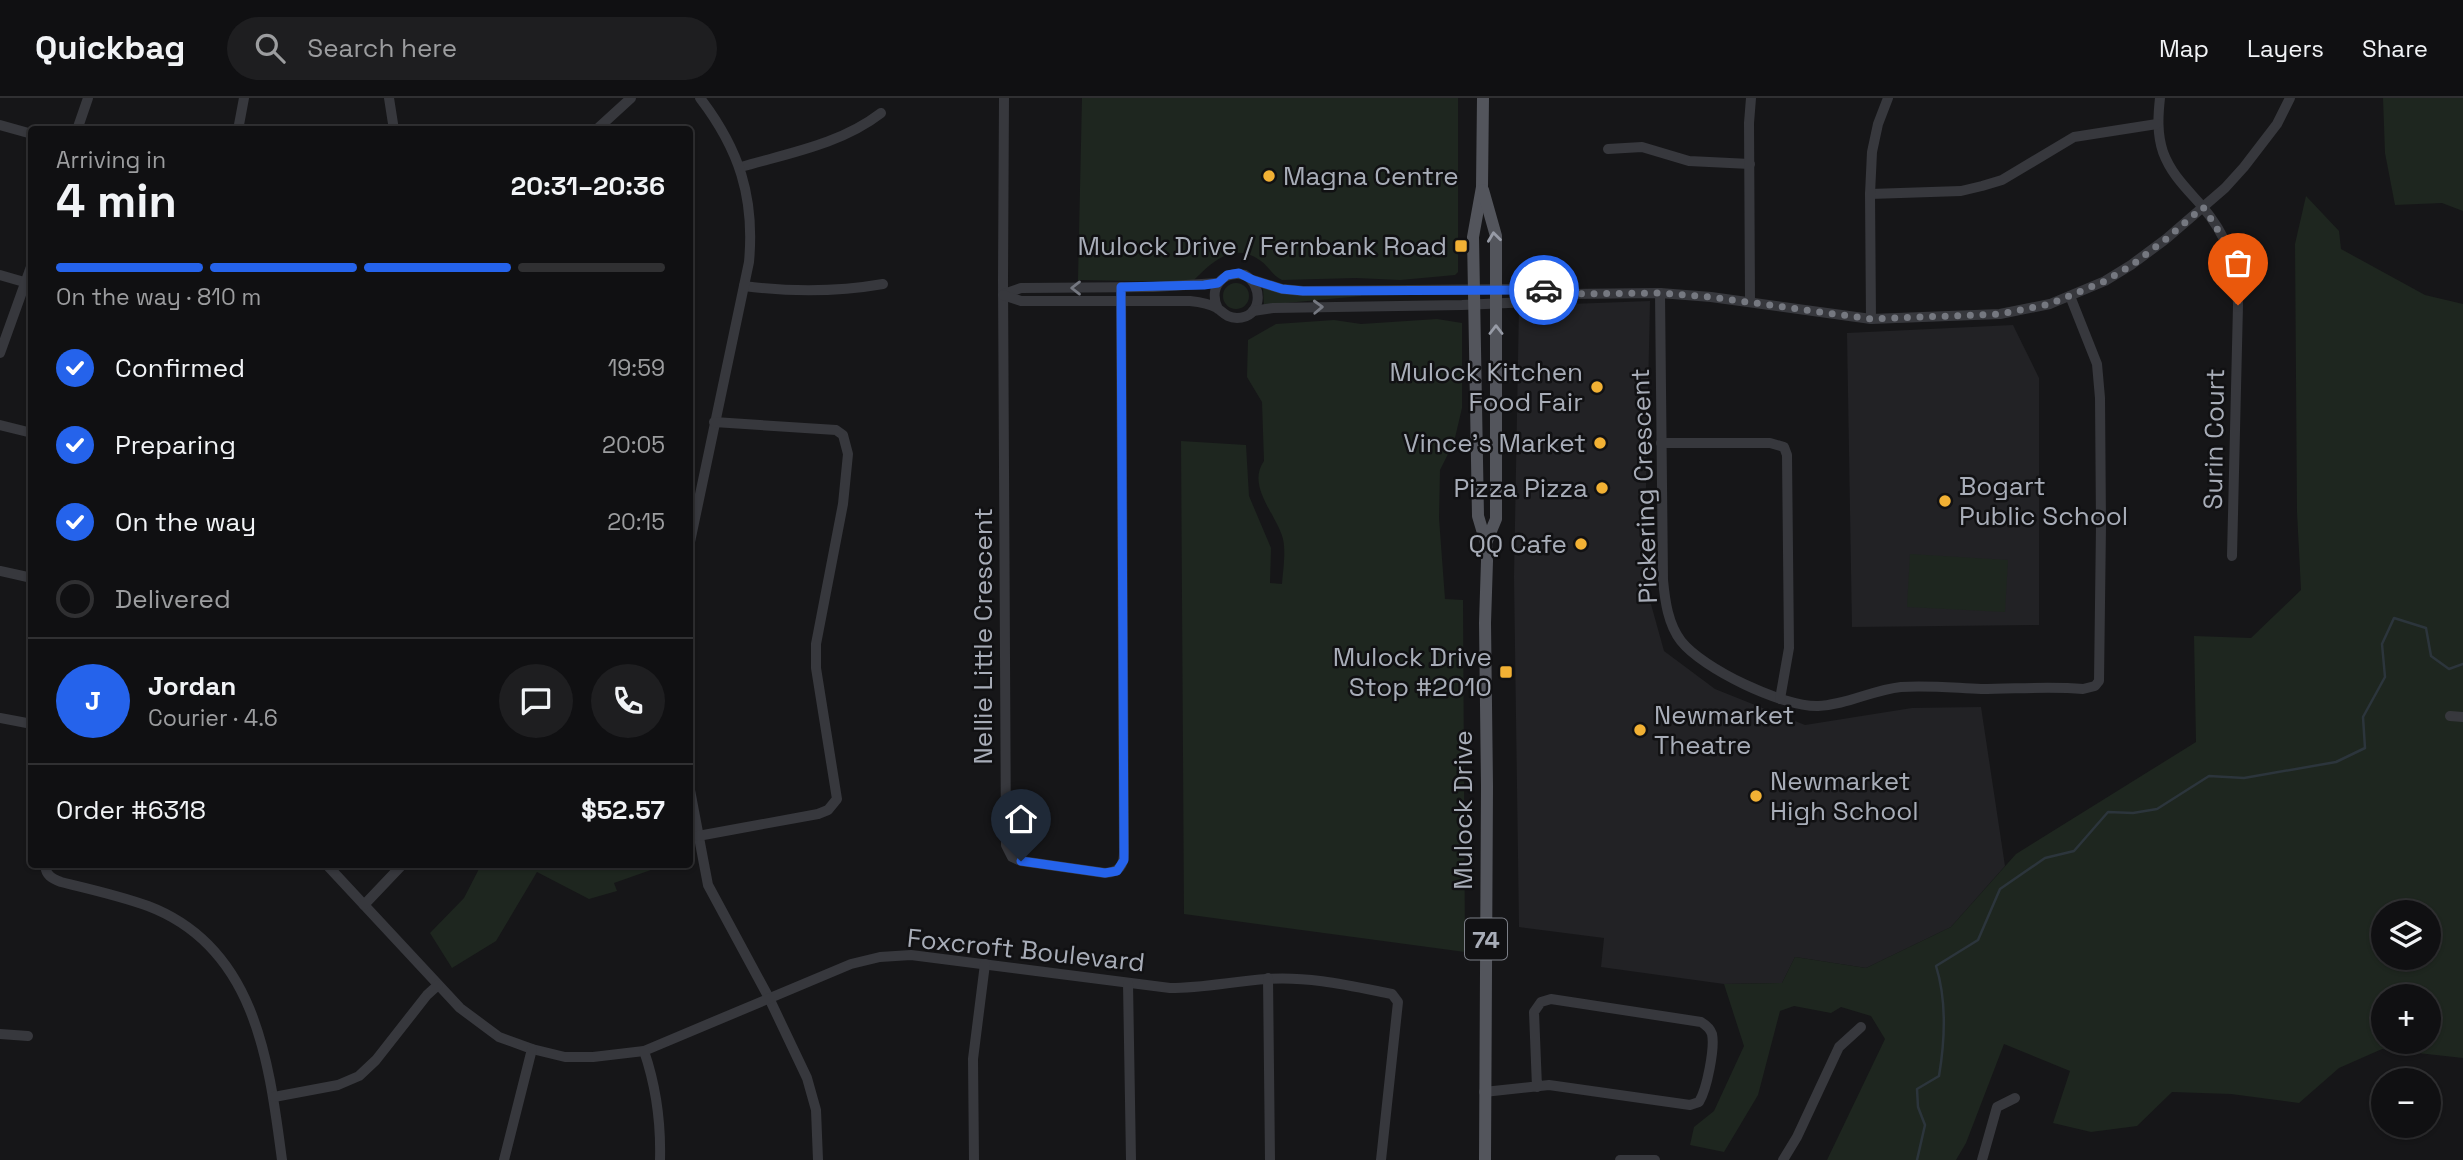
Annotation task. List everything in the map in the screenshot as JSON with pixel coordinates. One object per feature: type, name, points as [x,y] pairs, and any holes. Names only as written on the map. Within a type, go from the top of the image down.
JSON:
[{"type":"main road","name":"Mulock Drive","points":[[1482,98],[1482,187],[1473,237],[1478,516],[1486,543],[1485,1160]]},
{"type":"main road","name":"Mulock Drive","points":[[1482,187],[1496,236],[1496,519],[1486,543]]},
{"type":"street","points":[[79,126],[88,98]]},
{"type":"street","points":[[239,126],[244,98]]},
{"type":"street","points":[[389,98],[393,126]]},
{"type":"street","points":[[600,126],[631,98]]},
{"type":"street","points":[[693,527],[744,286],[751,237],[741,167],[717,120],[700,98]]},
{"type":"street","name":"Nellie Little Crescent","points":[[1004,98],[1006,845],[1012,858],[1021,861],[1105,873],[1117,871],[1122,867],[1125,852],[1121,287]]},
{"type":"street","points":[[1750,301],[1751,98]]},
{"type":"street","points":[[1871,319],[1872,152],[1878,124],[1888,98]]},
{"type":"street","points":[[1870,194],[1961,191],[2002,180],[2074,137],[2157,124],[2160,98]]},
{"type":"street","points":[[1218,309],[1214,296],[1218,283],[1233,273],[1282,289],[1303,291],[1496,289],[1551,290],[1567,294],[1660,293],[1750,301],[1871,319],[2000,314],[2050,304],[2105,281],[2132,265],[2225,188],[2259,149],[2277,124],[2290,98]]},
{"type":"street","points":[[741,167],[852,133],[881,113]]},
{"type":"street","name":"Surin Court","points":[[2157,124],[2162,150],[2169,167],[2203,207],[2226,242],[2236,268],[2238,283],[2232,556]]},
{"type":"street","points":[[0,125],[28,133]]},
{"type":"street","points":[[1608,149],[1642,147],[1689,161],[1750,164]]},
{"type":"street","points":[[0,275],[28,283],[0,353]]},
{"type":"street","points":[[1003,295],[1021,301],[1190,301],[1218,309],[1233,318],[1245,317],[1253,311],[1259,299],[1253,280]]},
{"type":"street","points":[[1003,295],[1021,288],[1191,286],[1218,283]]},
{"type":"street","points":[[744,286],[773,290],[813,290],[851,289],[883,284]]},
{"type":"street","name":"Pickering Crescent","points":[[1660,293],[1665,604],[1680,639],[1692,653],[1718,671],[1799,706],[1846,702],[1871,693],[1902,687],[2082,689],[2095,686],[2099,681],[2100,398],[2096,363],[2070,296]]},
{"type":"street","points":[[1253,311],[1273,308],[1551,301],[1567,294]]},
{"type":"street","points":[[698,836],[818,814],[828,810],[837,799],[816,668],[816,644],[843,504],[848,454],[844,435],[836,430],[714,422]]},
{"type":"street","points":[[0,425],[28,432]]},
{"type":"street","points":[[1661,443],[1770,443],[1784,447],[1787,456],[1789,648],[1780,699]]},
{"type":"street","points":[[0,571],[28,577]]},
{"type":"street","points":[[2450,716],[2463,717]]},
{"type":"street","points":[[0,718],[28,723]]},
{"type":"street","points":[[693,807],[708,885],[769,998],[807,1078],[816,1110],[818,1160]]},
{"type":"street","points":[[45,868],[50,877],[61,882],[148,906],[190,929],[208,944],[237,980],[263,1045],[274,1097],[282,1160]]},
{"type":"street","name":"Foxcroft Boulevard","points":[[330,868],[460,1008],[499,1037],[565,1057],[593,1057],[644,1051],[850,964],[880,957],[911,956],[1187,988],[1268,978],[1314,980],[1392,993],[1398,1002],[1381,1160]]},
{"type":"street","points":[[365,905],[399,868]]},
{"type":"street","points":[[974,1160],[973,1059],[985,964]]},
{"type":"street","points":[[1268,978],[1270,1160]]},
{"type":"street","points":[[1128,983],[1131,1160]]},
{"type":"street","points":[[274,1097],[338,1085],[359,1076],[376,1060],[427,995],[438,985]]},
{"type":"street","points":[[1484,1092],[1537,1087],[1549,1085],[1690,1105],[1699,1102],[1705,1092],[1713,1037],[1709,1027],[1701,1022],[1551,999],[1541,1002],[1534,1012],[1537,1087]]},
{"type":"street","points":[[1783,1160],[1797,1137],[1839,1047],[1861,1027]]},
{"type":"street","points":[[0,1034],[28,1036]]},
{"type":"street","points":[[504,1160],[532,1049]]},
{"type":"street","points":[[644,1051],[657,1106],[660,1160]]},
{"type":"street","points":[[1982,1160],[1997,1107],[2015,1098]]},
{"type":"street","points":[[1620,1160],[1655,1160]]},
{"type":"shaded area","name":"Magna Centre","points":[[1082,98],[1458,98],[1458,272],[1455,275],[1400,280],[1282,280],[1251,255],[1232,253],[1215,261],[1192,282],[1078,280]]},
{"type":"shaded area","points":[[2383,98],[2463,98],[2463,211],[2442,203],[2395,205],[2385,153]]},
{"type":"shaded area","points":[[2306,196],[2339,231],[2341,249],[2425,295],[2463,304],[2463,1058],[2427,1054],[2441,1054],[2441,984],[2371,984],[2371,1054],[2339,1068],[2299,1103],[2231,1094],[2172,1092],[2137,1126],[2091,1132],[2053,1123],[2070,1071],[2004,1044],[1966,1143],[1956,1160],[1827,1160],[1885,1039],[1871,1016],[1841,1007],[1831,1013],[1794,1006],[1780,1011],[1758,1095],[1724,1152],[1690,1145],[1694,1127],[1714,1111],[1744,1046],[1724,984],[1782,983],[1795,957],[1866,968],[1951,927],[2016,854],[2196,742],[2194,636],[2251,638],[2301,590],[2297,512],[2295,244]]},
{"type":"shaded area","points":[[1236,283],[1245,287],[1249,296],[1245,305],[1236,309],[1227,305],[1223,296],[1227,287]]},
{"type":"shaded area","points":[[1263,288],[1361,294],[1361,296],[1264,305]]},
{"type":"shaded area","name":"Newmarket High School","points":[[1650,301],[1644,579],[1664,651],[1715,689],[1805,725],[1912,708],[1981,707],[2005,866],[1951,927],[1866,968],[1795,957],[1782,983],[1724,984],[1601,967],[1604,938],[1519,927],[1514,577],[1519,306]]},
{"type":"shaded area","points":[[1437,319],[1462,323],[1462,408],[1454,442],[1440,470],[1439,518],[1445,599],[1463,600],[1465,952],[1184,914],[1181,441],[1246,445],[1249,496],[1271,548],[1270,583],[1282,584],[1283,539],[1264,500],[1259,480],[1259,471],[1264,461],[1262,402],[1247,377],[1248,340],[1276,324],[1334,320],[1361,324]]},
{"type":"shaded area","name":"Bogart Public School","points":[[2013,325],[2039,378],[2039,625],[1852,627],[1847,333]]},
{"type":"shaded area","points":[[1910,554],[2008,560],[2005,612],[1907,607]]},
{"type":"shaded area","points":[[479,868],[656,868],[614,883],[617,891],[589,899],[537,872],[496,941],[452,968],[430,933],[464,898]]},
{"type":"waterway","points":[[1917,1160],[1925,1125],[1918,1107],[1917,1089],[1939,1076],[1943,1049],[1943,1007],[1936,966],[1978,940],[2000,889],[2045,858],[2074,851],[2108,812],[2133,813],[2157,809],[2209,776],[2244,778],[2336,762],[2365,748],[2363,717],[2385,677],[2382,644],[2394,618],[2426,628],[2431,656],[2449,669],[2463,664]]},
{"type":"way so far","points":[[1544,290],[1567,294],[1660,293],[1711,297],[1871,319],[2000,314],[2050,304],[2105,281],[2132,265],[2203,207],[2226,242],[2236,268],[2238,305]]},
{"type":"place","name":"Magna Centre","points":[[1269,176]]},
{"type":"place","name":"Mulock Drive / Fernbank Road","points":[[1461,246]]},
{"type":"place","name":"Mulock Kitchen Food Fair","points":[[1597,387]]},
{"type":"place","name":"Vince's Market","points":[[1600,443]]},
{"type":"place","name":"Pizza Pizza","points":[[1602,488]]},
{"type":"place","name":"Bogart Public School","points":[[1945,501]]},
{"type":"place","name":"QQ Cafe","points":[[1581,544]]},
{"type":"place","name":"Mulock Drive Stop #2010","points":[[1506,672]]},
{"type":"place","name":"Newmarket Theatre","points":[[1640,730]]},
{"type":"place","name":"Newmarket High School","points":[[1756,796]]},
{"type":"route","points":[[1021,861],[1111,873],[1122,867],[1124,860],[1121,287],[1204,285],[1218,283],[1227,275],[1239,273],[1282,289],[1303,291],[1544,290]]}]
